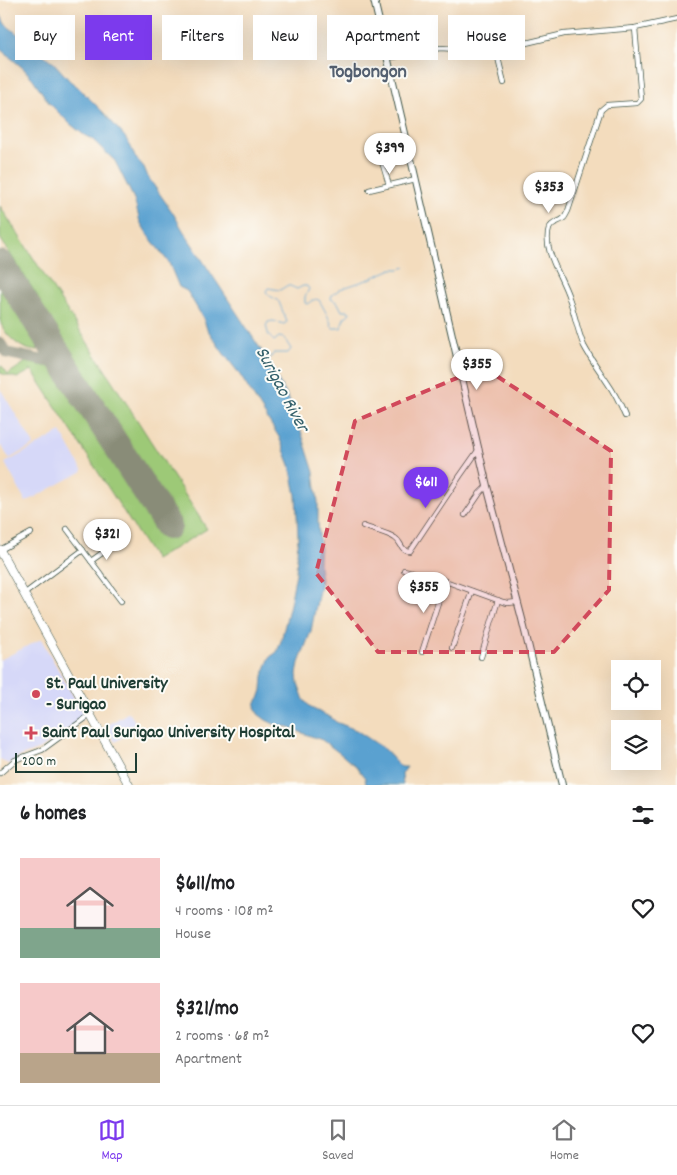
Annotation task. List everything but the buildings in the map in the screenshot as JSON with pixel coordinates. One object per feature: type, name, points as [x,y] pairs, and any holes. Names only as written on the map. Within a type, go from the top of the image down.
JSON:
[{"type":"highway","points":[[0,550],[129,785]]},
{"type":"street","points":[[374,0],[378,15]]},
{"type":"street","points":[[525,43],[564,34],[635,28],[677,19]]},
{"type":"street","points":[[626,416],[614,393],[584,346],[569,298],[555,265],[547,239],[550,226],[564,218],[568,212],[601,110],[607,105],[637,103],[640,101],[635,28]]},
{"type":"street","points":[[388,60],[487,486],[562,785]]},
{"type":"street","points":[[499,60],[504,83]]},
{"type":"street","points":[[379,152],[389,185]]},
{"type":"street","points":[[369,190],[416,179]]},
{"type":"street","points":[[363,526],[393,536],[404,550],[410,551],[479,449]]},
{"type":"street","points":[[465,515],[487,486]]},
{"type":"street","points":[[67,529],[121,601]]},
{"type":"street","points":[[0,550],[31,533]]},
{"type":"street","points":[[91,561],[112,546]]},
{"type":"street","points":[[24,594],[83,550]]},
{"type":"street","points":[[404,570],[445,581],[508,603],[517,602]]},
{"type":"street","points":[[422,652],[445,581]]},
{"type":"street","points":[[452,648],[472,591]]},
{"type":"street","points":[[482,657],[498,600]]},
{"type":"street","points":[[0,773],[16,760],[42,750],[90,715]]},
{"type":"highlighted area","points":[[483,367],[611,451],[609,590],[554,652],[378,652],[316,573],[355,421]]},
{"type":"shaded area","points":[[1,390],[34,445],[9,459],[2,446],[0,447]]},
{"type":"shaded area","points":[[61,432],[83,471],[26,502],[5,463]]},
{"type":"shaded area","name":"Saint Paul Surigao University Hospital","points":[[41,639],[85,717],[40,749],[21,756],[8,764],[0,759],[0,660]]},
{"type":"shaded area","points":[[129,712],[138,727],[115,742],[106,726]]},
{"type":"green space","points":[[0,206],[207,529],[155,560],[32,370],[17,378],[0,373],[0,367],[2,366],[8,374],[26,362],[55,368],[159,531],[178,520],[36,299],[38,297],[0,238]]},
{"type":"green space","points":[[0,288],[39,344],[37,350],[31,350],[20,345],[5,331],[0,320]]},
{"type":"water","name":"Surigao River","points":[[0,13],[5,24],[15,32],[15,60],[50,60],[103,112],[125,137],[135,157],[144,167],[148,177],[271,365],[298,416],[314,472],[318,502],[321,580],[311,631],[299,663],[298,683],[304,700],[311,708],[332,718],[336,722],[356,730],[386,750],[399,766],[407,767],[402,774],[403,785],[366,785],[365,778],[355,765],[322,740],[289,727],[276,725],[258,714],[255,707],[262,690],[263,676],[270,657],[277,652],[281,641],[296,573],[298,536],[296,495],[290,465],[279,437],[238,372],[207,329],[203,318],[187,291],[179,287],[169,263],[140,222],[134,199],[115,161],[92,139],[69,123],[49,103],[23,68],[0,49]]},
{"type":"waterway","name":"Surigao River","points":[[268,361],[274,353],[288,353],[291,349],[284,338],[279,337],[274,341],[269,336],[266,326],[268,322],[273,321],[284,324],[287,322],[279,302],[266,291],[268,288],[280,290],[288,285],[297,289],[307,286],[309,289],[305,297],[305,303],[319,300],[332,327],[341,328],[344,318],[350,312],[342,311],[338,303],[331,299],[332,295],[340,289],[392,269],[406,267]]},
{"type":"taxiway","points":[[0,343],[7,353],[65,365]]},
{"type":"runway","points":[[0,264],[168,526]]},
{"type":"place","name":"St. Paul University - Surigao","points":[[36,694]]},
{"type":"place","name":"Saint Paul Surigao University Hospital","points":[[31,733]]},
{"type":"district","name":"Togbongon","points":[[368,73]]}]
